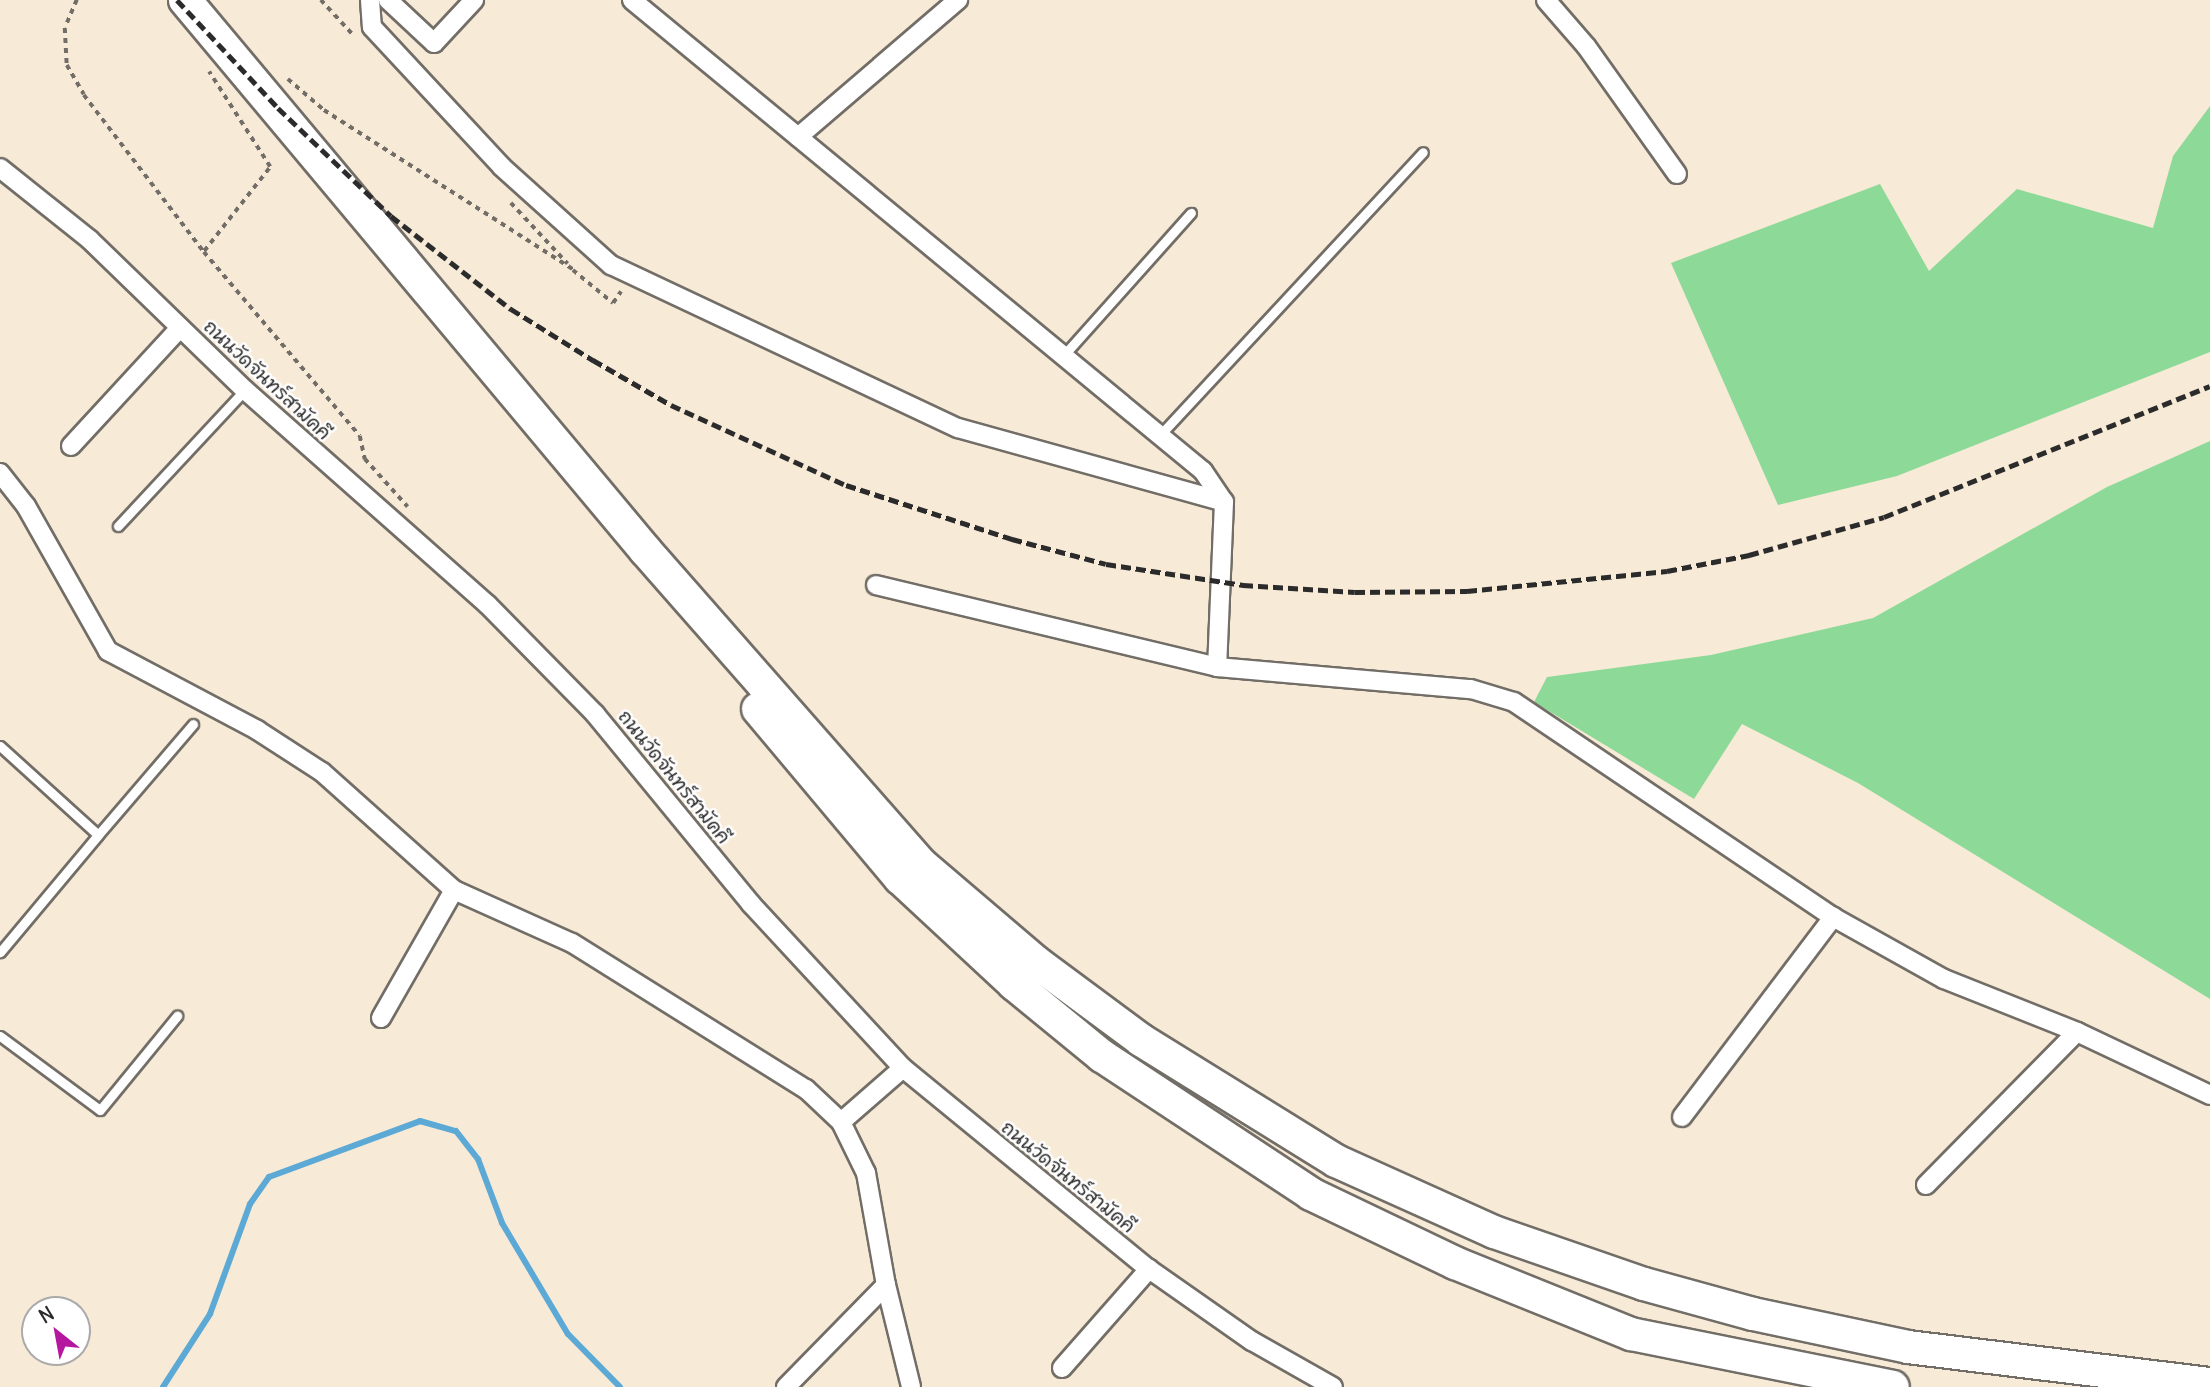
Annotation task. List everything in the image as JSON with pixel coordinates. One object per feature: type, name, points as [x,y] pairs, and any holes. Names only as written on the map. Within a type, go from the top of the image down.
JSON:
[{"type":"highway","points":[[170,0],[900,878],[1014,984],[1102,1056],[1311,1194],[1455,1263],[1632,1334],[1745,1360],[1893,1387]]},
{"type":"highway","points":[[185,0],[646,551],[921,864],[1037,963],[1141,1040],[1336,1161],[1494,1232],[1644,1284],[1753,1314],[1908,1347],[2155,1381],[2210,1384]]},
{"type":"street","points":[[370,0],[372,27],[502,167],[611,265],[958,428],[1224,502]]},
{"type":"street","points":[[388,0],[434,43],[474,0]]},
{"type":"street","points":[[632,0],[1203,471],[1224,502],[1217,667]]},
{"type":"street","points":[[798,137],[958,0]]},
{"type":"street","points":[[1546,0],[1586,46],[1677,174]]},
{"type":"street","name":"ถนนวัดจันทร์สามัคคี","points":[[0,167],[89,239],[245,390],[488,605],[595,715],[751,904],[903,1068],[1149,1269],[1252,1342],[1333,1387]]},
{"type":"street","points":[[71,446],[180,328]]},
{"type":"street","points":[[0,473],[26,506],[108,651],[212,703],[322,772],[454,890],[572,943],[806,1088],[841,1122],[866,1173],[886,1285],[911,1387]]},
{"type":"street","points":[[876,585],[1217,667],[1471,689],[1514,702],[1833,917],[1944,979],[2077,1032],[2210,1095]]},
{"type":"street","points":[[381,1018],[454,890]]},
{"type":"street","points":[[1682,1117],[1833,917]]},
{"type":"street","points":[[1926,1185],[2077,1032]]},
{"type":"street","points":[[841,1122],[903,1068]]},
{"type":"street","points":[[1062,1368],[1149,1269]]},
{"type":"street","points":[[786,1387],[886,1285]]},
{"type":"lane","points":[[1159,436],[1423,152]]},
{"type":"lane","points":[[1062,357],[1191,213]]},
{"type":"lane","points":[[118,526],[245,390]]},
{"type":"lane","points":[[0,952],[193,724]]},
{"type":"lane","points":[[0,746],[98,835]]},
{"type":"lane","points":[[0,1036],[100,1110],[177,1016]]},
{"type":"path","points":[[77,0],[65,28],[67,65],[84,95],[204,251],[360,436],[365,459],[408,507]]},
{"type":"path","points":[[204,251],[271,167],[207,68]]},
{"type":"path","points":[[285,77],[324,110],[574,270],[613,303],[631,276]]},
{"type":"green space","points":[[2210,106],[2210,352],[1897,476],[1778,505],[1671,263],[1880,184],[1929,271],[2017,189],[2153,228],[2173,156]]},
{"type":"green space","points":[[2210,441],[2210,999],[1858,783],[1742,724],[1694,799],[1534,702],[1547,677],[1711,655],[1873,618],[2107,487]]},
{"type":"waterway","points":[[163,1387],[210,1314],[250,1204],[269,1177],[420,1121],[456,1131],[478,1159],[502,1223],[568,1334],[620,1387]]},
{"type":"railway","points":[[177,0],[278,108],[391,216],[511,309],[593,360],[671,405],[846,485],[1012,539],[1106,564],[1243,585],[1355,592],[1467,591],[1667,571],[1749,555],[1884,517],[2210,386]]}]
